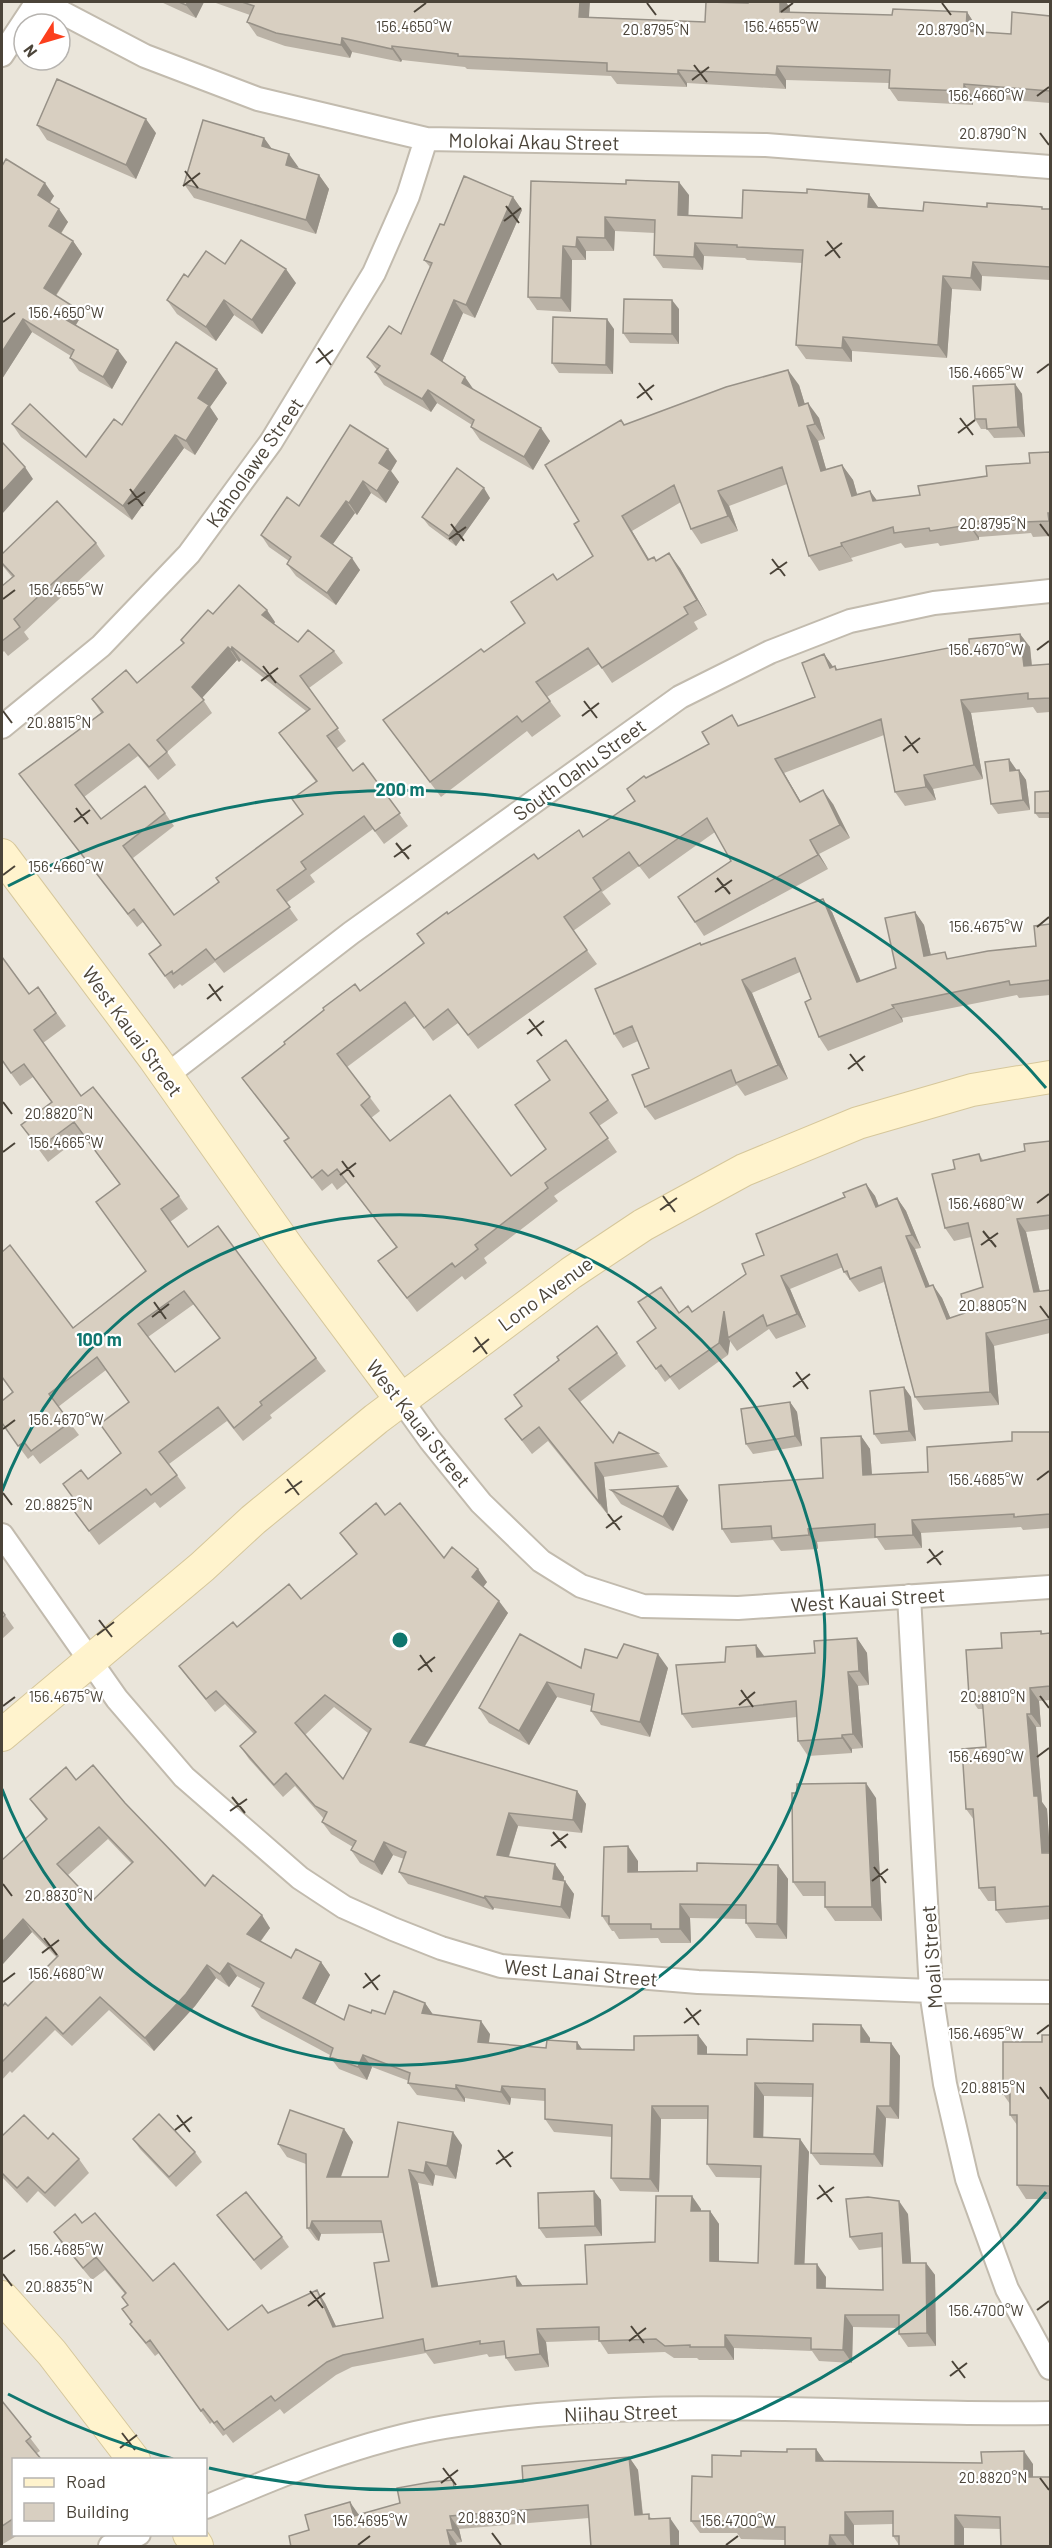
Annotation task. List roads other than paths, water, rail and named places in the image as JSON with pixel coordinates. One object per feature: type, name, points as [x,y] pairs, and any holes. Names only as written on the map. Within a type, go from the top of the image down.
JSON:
[{"type":"street","points":[[2,55],[37,2]]},
{"type":"street","name":"Molokai Akau Street","points":[[42,2],[145,56],[258,99],[426,139],[766,145],[1050,167]]},
{"type":"street","name":"Kahoolawe Street","points":[[2,727],[101,646],[173,571],[189,554],[271,442],[374,273],[408,196],[426,139]]},
{"type":"street","name":"South Oahu Street","points":[[167,1075],[351,933],[680,697],[770,652],[850,621],[933,603],[1050,591]]},
{"type":"street","name":"West Kauai Street","points":[[2,855],[167,1075],[291,1251],[430,1440],[481,1503],[541,1561],[581,1586],[643,1606],[738,1608],[1050,1587]]},
{"type":"street","name":"Lono Avenue","points":[[2,1734],[202,1567],[262,1512],[402,1401],[580,1267],[643,1225],[744,1170],[858,1123],[972,1090],[1050,1077]]},
{"type":"street","name":"West Lanai Street","points":[[2,1535],[117,1699],[184,1777],[300,1878],[344,1907],[412,1937],[501,1966],[698,1982],[1050,1992]]},
{"type":"street","name":"Moali Street","points":[[909,1596],[931,1990],[945,2084],[967,2179],[1007,2289],[1050,2368]]},
{"type":"street","points":[[2,2297],[52,2353],[132,2458]]},
{"type":"street","name":"Niihau Street","points":[[207,2507],[353,2449],[444,2427],[520,2417],[627,2408],[977,2414],[1050,2413]]},
{"type":"street","points":[[110,2547],[137,2536]]}]
